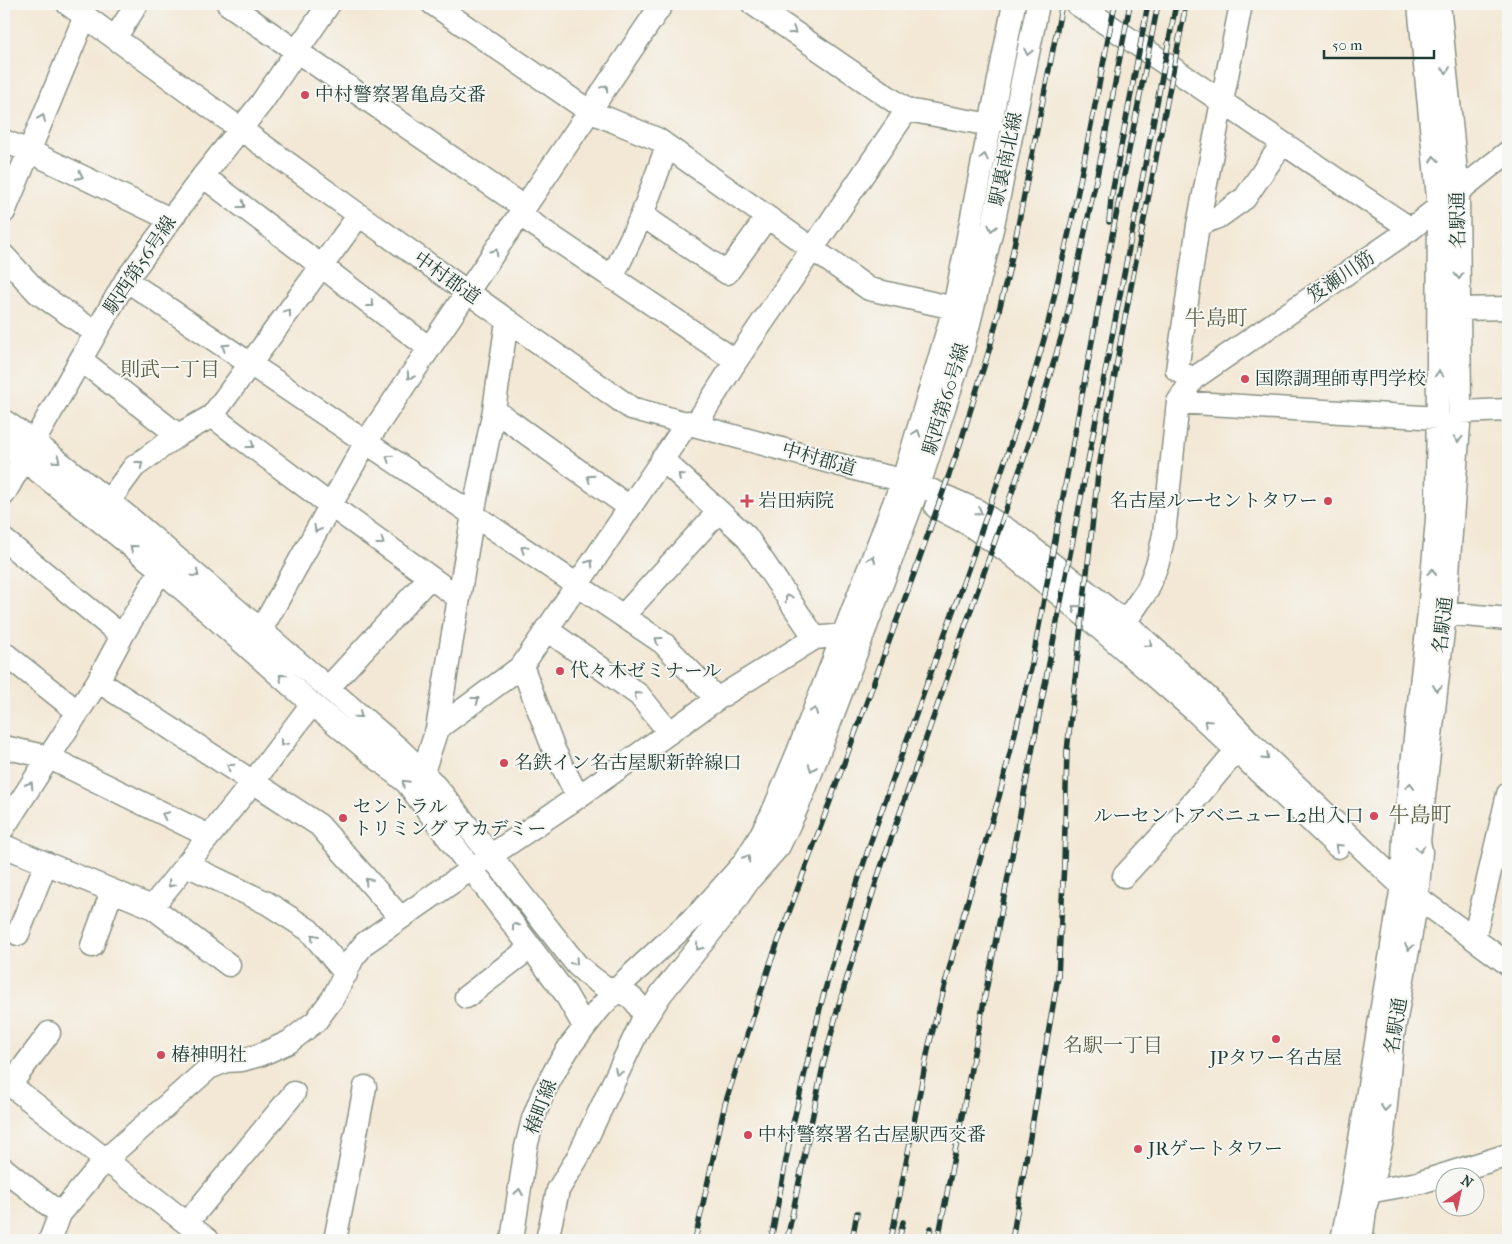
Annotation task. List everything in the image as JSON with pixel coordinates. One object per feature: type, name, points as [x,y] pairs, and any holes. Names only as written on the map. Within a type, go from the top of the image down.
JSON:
[{"type":"street","points":[[115,38],[138,4]]},
{"type":"street","points":[[228,4],[297,51],[612,278],[736,361]]},
{"type":"street","name":"駅西第56号線","points":[[4,494],[126,280],[170,219],[262,102],[329,4]]},
{"type":"street","points":[[433,4],[589,111],[657,139],[869,289],[962,310]]},
{"type":"street","points":[[262,630],[366,442],[662,4]]},
{"type":"street","points":[[753,4],[907,110],[991,125]]},
{"type":"street","name":"駅裏南北線","points":[[962,310],[970,220],[991,125],[1014,4]]},
{"type":"street","name":"駅裏南北線","points":[[962,310],[993,225],[1038,4]]},
{"type":"street","points":[[1077,4],[1222,101],[1282,144],[1411,229]]},
{"type":"street","points":[[1193,379],[1177,370],[1198,225],[1241,4]]},
{"type":"street","name":"名駅通","points":[[1361,1240],[1362,1197],[1409,900],[1420,852],[1419,841],[1445,613],[1449,415],[1439,208],[1419,4]]},
{"type":"street","name":"名駅通","points":[[1409,900],[1404,837],[1460,310],[1458,192],[1439,4]]},
{"type":"street","points":[[4,212],[28,152],[76,10]]},
{"type":"street","name":"中村郡道","points":[[76,10],[359,215],[631,408],[692,423],[866,472],[976,510],[1017,536],[1119,631]]},
{"type":"street","points":[[437,729],[522,666],[662,459],[692,423],[736,361],[907,110]]},
{"type":"street","points":[[4,141],[170,219]]},
{"type":"street","points":[[1198,225],[1220,216],[1245,198],[1282,144]]},
{"type":"street","points":[[612,278],[642,215],[667,146]]},
{"type":"street","name":"笈瀬川筋","points":[[1178,402],[1193,379],[1411,229],[1508,152]]},
{"type":"street","points":[[203,176],[429,348]]},
{"type":"street","points":[[109,501],[134,467],[178,435],[212,416],[359,215]]},
{"type":"street","points":[[642,215],[727,273],[767,217]]},
{"type":"street","points":[[4,256],[38,294],[96,333]]},
{"type":"street","points":[[126,280],[663,643],[717,699]]},
{"type":"street","points":[[1460,310],[1508,308]]},
{"type":"street","name":"駅西第60号線","points":[[852,638],[909,488],[962,310]]},
{"type":"street","points":[[423,772],[437,729],[472,514],[494,410],[507,321]]},
{"type":"street","points":[[81,360],[178,435]]},
{"type":"street","points":[[1119,631],[1148,589],[1158,562],[1164,534],[1178,402],[1449,415],[1508,410]]},
{"type":"street","points":[[494,410],[630,506]]},
{"type":"street","points":[[212,416],[330,505],[459,598]]},
{"type":"street","points":[[4,421],[28,450],[161,570],[320,696],[398,748],[423,772],[443,795],[530,947],[565,993],[584,1026]]},
{"type":"street","points":[[4,446],[28,450],[109,501],[262,630],[320,696],[407,783],[577,965],[589,976],[614,992],[626,995],[640,1007],[644,1017],[578,1157],[558,1190],[547,1240]]},
{"type":"street","points":[[662,459],[746,536],[815,638]]},
{"type":"street","points":[[623,616],[719,511]]},
{"type":"street","points":[[4,540],[122,636]]},
{"type":"street","points":[[4,827],[98,681],[161,570]]},
{"type":"street","points":[[152,907],[320,696],[430,577]]},
{"type":"street","points":[[1445,613],[1508,619]]},
{"type":"street","points":[[546,630],[639,695],[669,732]]},
{"type":"street","points":[[1119,631],[1236,751],[1409,900],[1443,918],[1508,964]]},
{"type":"street","points":[[1119,631],[1207,697],[1409,900]]},
{"type":"street","points":[[50,1240],[60,1214],[105,1160],[209,1068],[226,1062],[260,1055],[289,1042],[316,1021],[333,998],[352,958],[365,943],[717,699],[815,638],[852,638]]},
{"type":"street","points":[[639,1028],[661,994],[730,908],[749,880],[779,846],[794,814],[852,638]]},
{"type":"street","points":[[614,992],[701,911],[743,864],[772,814],[852,638]]},
{"type":"street","points":[[4,653],[78,712]]},
{"type":"street","points":[[522,666],[554,750],[578,797]]},
{"type":"street","points":[[98,681],[319,825],[400,917]]},
{"type":"street","points":[[4,746],[48,757],[209,836]]},
{"type":"street","points":[[1124,876],[1194,801],[1236,751]]},
{"type":"street","points":[[1474,939],[1504,828],[1508,794]]},
{"type":"street","points":[[4,846],[152,907],[229,965]]},
{"type":"street","points":[[18,934],[46,863]]},
{"type":"street","points":[[187,865],[267,903],[309,930],[346,974]]},
{"type":"street","points":[[565,993],[582,1003],[600,1000],[634,984],[646,967],[749,880]]},
{"type":"street","points":[[92,946],[112,891]]},
{"type":"street","points":[[466,997],[530,947]]},
{"type":"street","name":"椿町線","points":[[512,1240],[526,1147],[533,1120],[544,1091],[558,1065],[584,1026],[614,992]]},
{"type":"street","points":[[49,1033],[7,1083],[208,1240]]},
{"type":"street","points":[[336,1240],[366,1087]]},
{"type":"street","points":[[187,1223],[294,1093]]},
{"type":"street","points":[[1362,1197],[1418,1183],[1508,1155]]},
{"type":"street","points":[[1484,1173],[1508,1167]]},
{"type":"street","points":[[4,1169],[60,1214]]},
{"type":"street","points":[[1362,1197],[1434,1186]]},
{"type":"street","name":"名駅通","points":[[1343,1232],[1362,1197]]},
{"type":"railway","points":[[695,1240],[725,1104],[771,961],[915,571],[961,441],[990,347],[1010,266],[1062,4]]},
{"type":"railway","points":[[771,1240],[792,1128],[821,1004],[844,923],[875,829],[972,558],[1034,375],[1046,332],[1075,206],[1115,4]]},
{"type":"railway","points":[[787,1240],[823,1066],[839,1004],[879,873],[1033,432],[1066,321],[1102,152],[1130,4]]},
{"type":"railway","points":[[1109,222],[1111,199],[1148,4]]},
{"type":"railway","points":[[891,1240],[929,1045],[962,920],[999,797],[1031,669],[1106,266],[1158,4]]},
{"type":"railway","points":[[938,1240],[1176,4]]},
{"type":"railway","points":[[1012,1240],[1058,977],[1067,751],[1098,474],[1122,333],[1186,4]]},
{"type":"railway","points":[[852,1240],[857,1213]]},
{"type":"railway","points":[[899,1240],[903,1222]]},
{"type":"railway","points":[[928,1240],[931,1228]]},
{"type":"place","name":"中村警察署亀島交番","points":[[305,95]]},
{"type":"place","name":"国際調理師専門学校","points":[[1245,379]]},
{"type":"place","name":"岩田病院","points":[[747,501]]},
{"type":"place","name":"名古屋ルーセントタワー","points":[[1328,501]]},
{"type":"place","name":"代々木ゼミナール","points":[[560,671]]},
{"type":"place","name":"名鉄イン名古屋駅新幹線口","points":[[504,763]]},
{"type":"place","name":"ルーセントアベニュー L2出入口","points":[[1374,816]]},
{"type":"place","name":"セントラル トリミング アカデミー","points":[[343,818]]},
{"type":"place","name":"JPタワー名古屋","points":[[1276,1039]]},
{"type":"place","name":"椿神明社","points":[[161,1055]]},
{"type":"place","name":"中村警察署名古屋駅西交番","points":[[748,1135]]},
{"type":"place","name":"JRゲートタワー","points":[[1138,1149]]},
{"type":"district","name":"牛島町","points":[[1216,318]]},
{"type":"district","name":"則武一丁目","points":[[170,369]]},
{"type":"district","name":"牛島町","points":[[1420,815]]},
{"type":"district","name":"名駅一丁目","points":[[1113,1045]]}]
